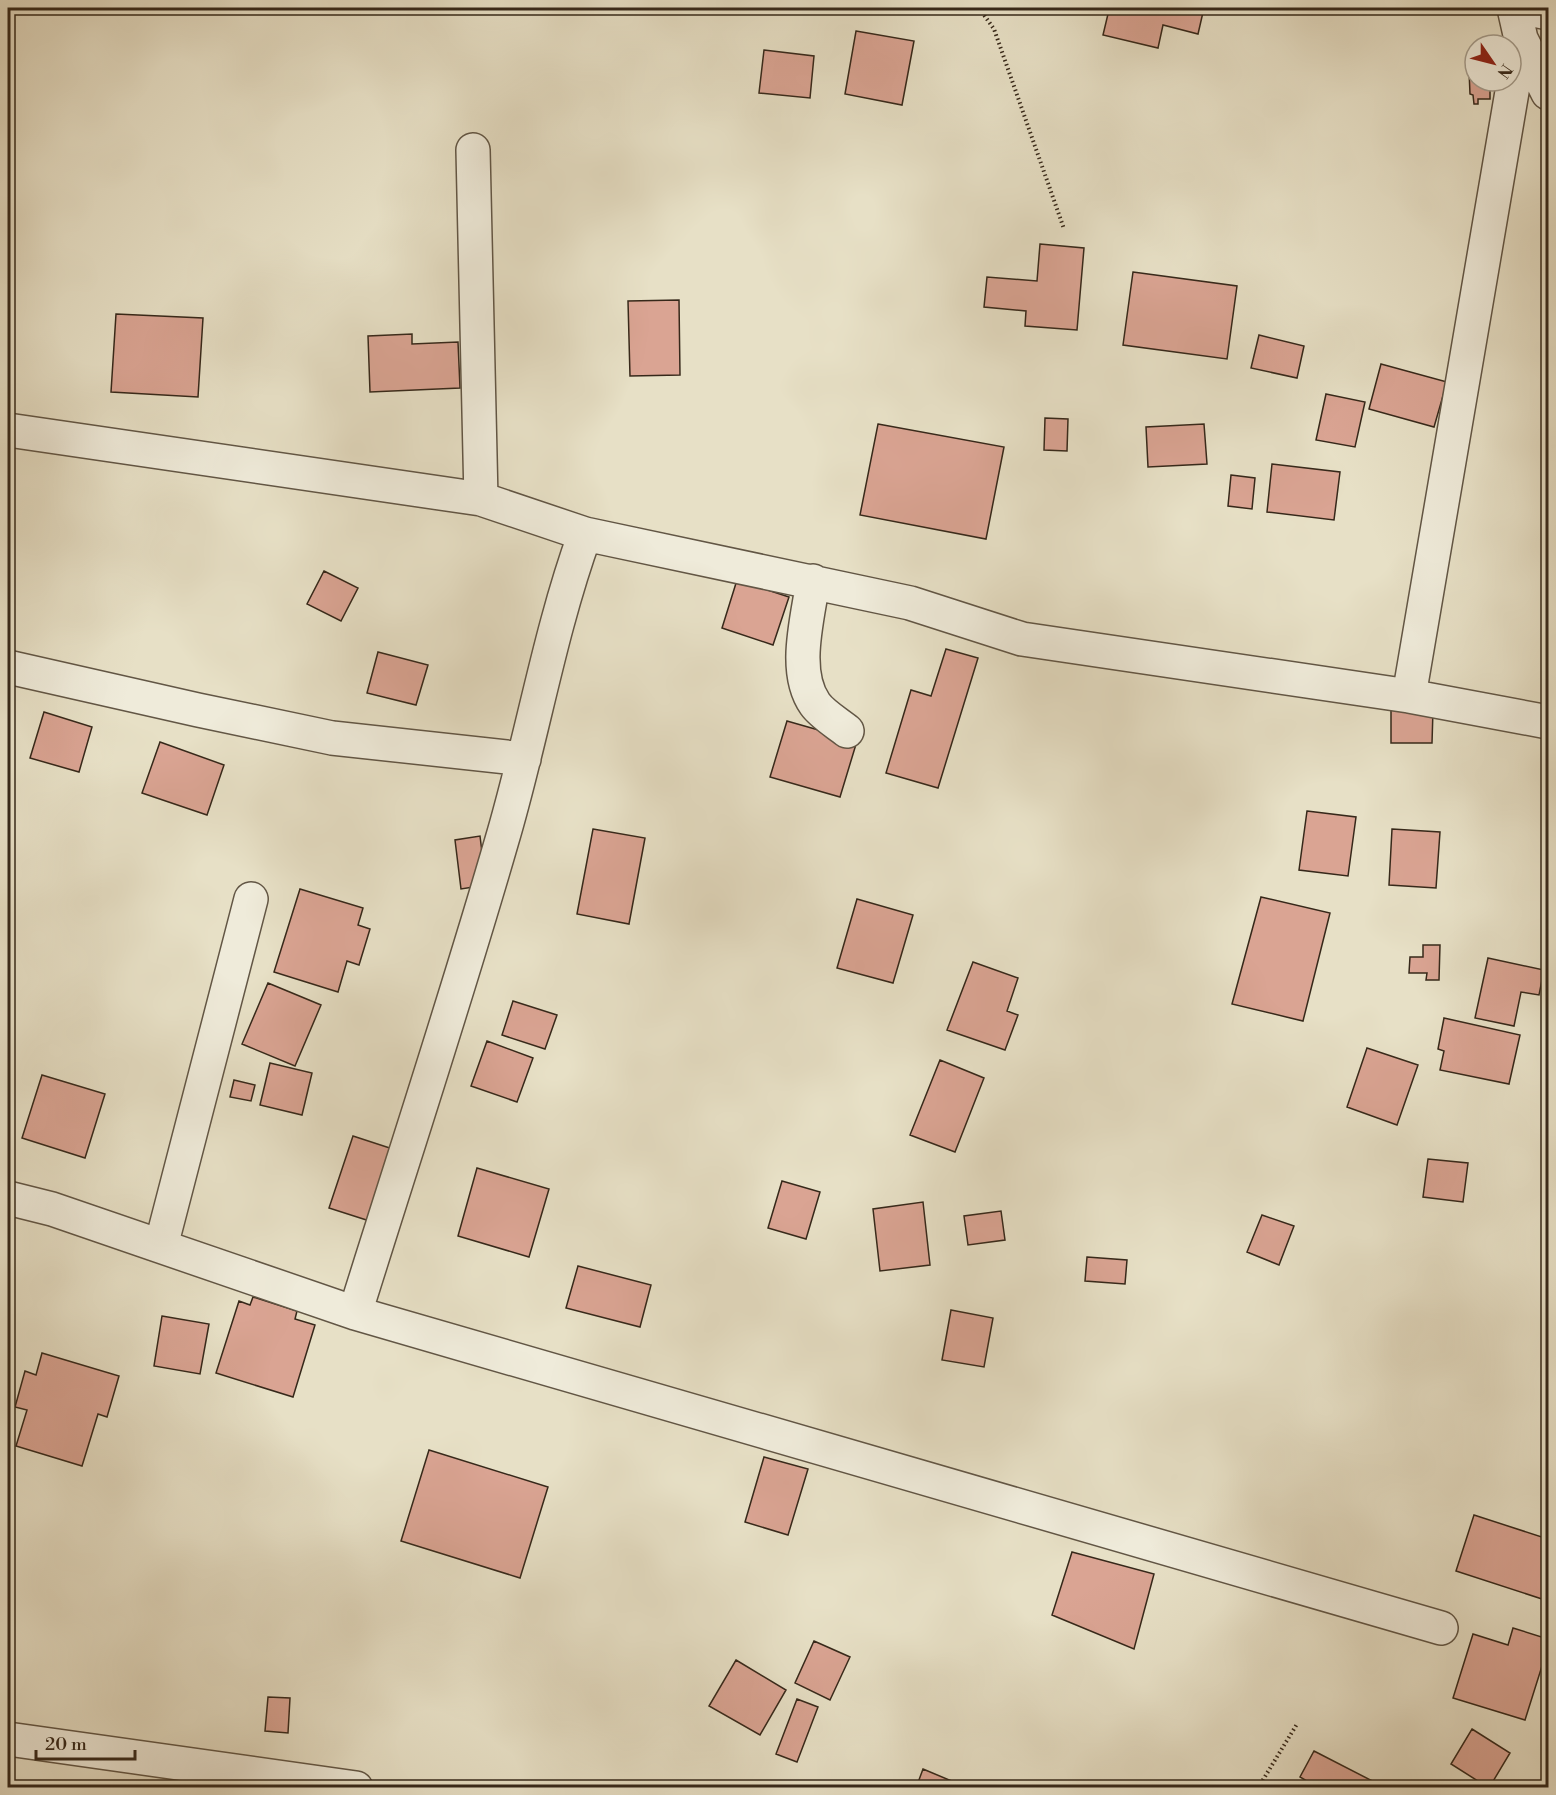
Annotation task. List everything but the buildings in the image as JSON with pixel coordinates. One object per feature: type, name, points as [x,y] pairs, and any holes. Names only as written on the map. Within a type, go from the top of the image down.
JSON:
[{"type":"street","points":[[1514,8],[1523,23],[1548,93]]},
{"type":"street","points":[[1523,23],[1548,13]]},
{"type":"street","points":[[1409,696],[1523,23]]},
{"type":"street","points":[[473,150],[481,499]]},
{"type":"street","points":[[8,430],[481,499],[585,534],[910,603],[1022,639],[1409,696],[1548,722]]},
{"type":"street","points":[[355,1313],[502,840],[558,618],[585,534]]},
{"type":"street","points":[[813,581],[802,663],[806,686],[815,705],[847,731]]},
{"type":"street","points":[[8,667],[332,738],[524,759]]},
{"type":"street","points":[[161,1246],[251,899]]},
{"type":"street","points":[[8,1198],[52,1209],[355,1313],[1441,1628]]},
{"type":"street","points":[[8,1739],[356,1788]]},
{"type":"path","points":[[980,8],[994,29],[1064,229]]},
{"type":"path","points":[[1258,1788],[1297,1724]]}]
